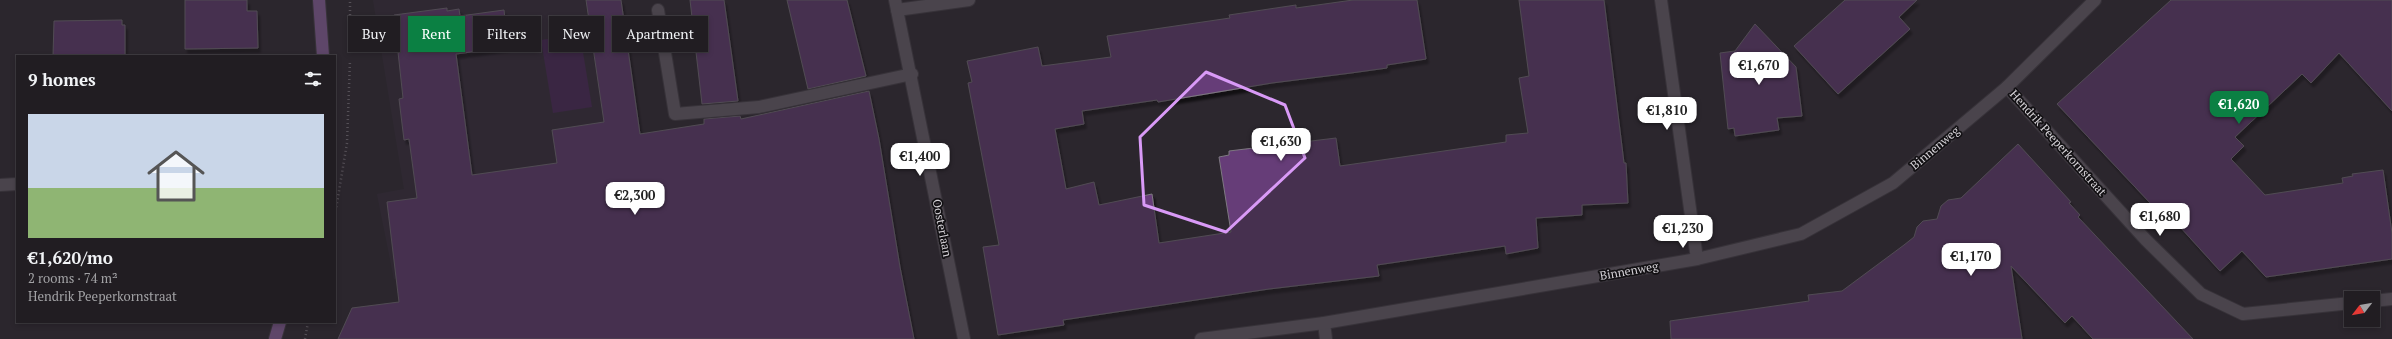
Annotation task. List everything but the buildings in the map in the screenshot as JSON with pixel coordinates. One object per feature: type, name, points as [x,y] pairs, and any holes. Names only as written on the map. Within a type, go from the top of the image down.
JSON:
[{"type":"main road","points":[[319,0],[323,55]]},
{"type":"main road","points":[[275,339],[280,323]]},
{"type":"street","points":[[896,5],[969,0]]},
{"type":"street","points":[[1661,0],[1697,259]]},
{"type":"street","name":"Binnenweg","points":[[1201,339],[1324,323],[1697,259],[1801,234],[1893,183],[2007,87],[2095,0]]},
{"type":"street","name":"Oosterlaan","points":[[896,5],[912,74],[964,339]]},
{"type":"street","points":[[658,10],[675,114],[759,107],[912,74]]},
{"type":"street","name":"Hendrik Peeperkornstraat","points":[[2007,87],[2146,240],[2201,294],[2243,314],[2344,304]]},
{"type":"street","points":[[0,185],[16,184]]},
{"type":"street","points":[[2380,300],[2392,299]]},
{"type":"street","points":[[1324,323],[1326,339]]},
{"type":"path","points":[[350,0],[350,16]]},
{"type":"path","points":[[336,209],[347,143],[350,54]]},
{"type":"highlighted area","points":[[1206,72],[1285,105],[1305,158],[1226,232],[1144,205],[1140,137]]},
{"type":"shaded area","points":[[373,0],[585,0],[587,16],[549,16],[549,52],[593,52],[604,125],[552,262],[394,279],[377,194],[404,189],[382,52],[400,52],[400,16],[376,16]]},
{"type":"shaded area","points":[[549,39],[549,52],[583,52],[592,107],[553,113],[541,40]]}]
